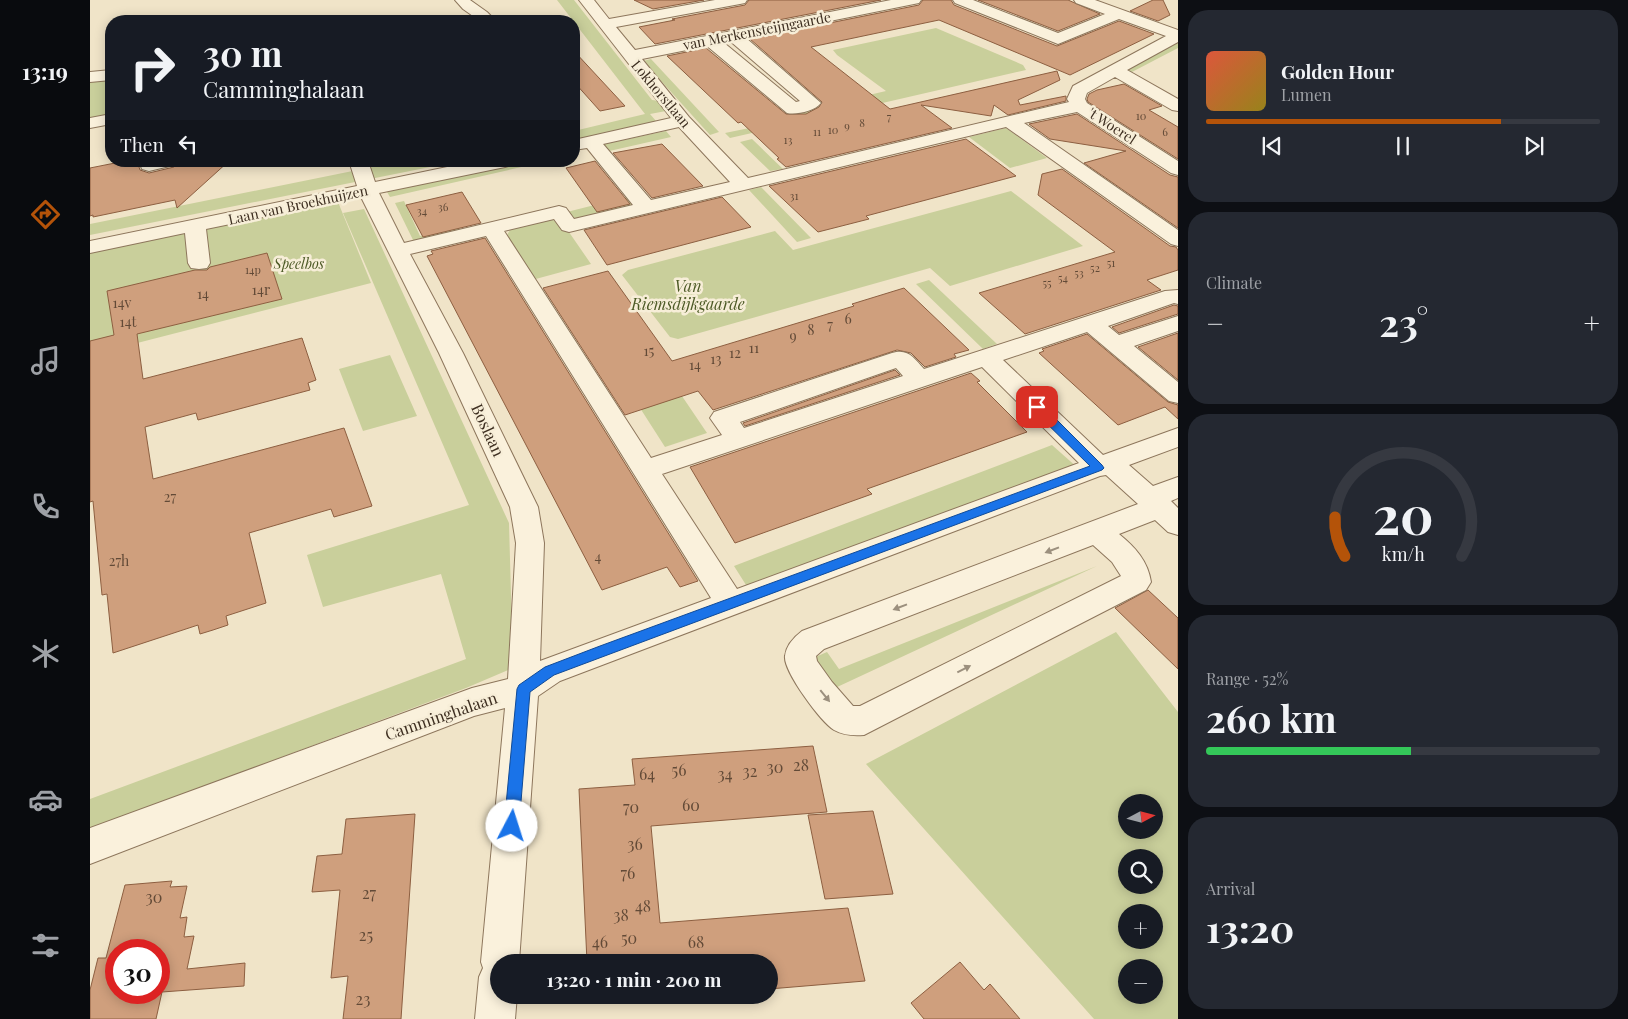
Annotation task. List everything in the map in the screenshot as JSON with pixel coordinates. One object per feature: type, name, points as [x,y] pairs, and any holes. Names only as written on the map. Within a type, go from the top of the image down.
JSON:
[{"type":"street","points":[[462,0],[466,5],[483,15]]},
{"type":"street","name":"Lokhorstlaan","points":[[586,0],[683,121],[742,183]]},
{"type":"street","points":[[604,24],[740,0]]},
{"type":"street","name":"van Merkensteijngaarde","points":[[630,56],[914,0]]},
{"type":"street","points":[[960,0],[1058,39],[1117,14]]},
{"type":"street","points":[[987,0],[1073,33]]},
{"type":"street","points":[[1081,0],[1178,36]]},
{"type":"street","points":[[710,40],[793,109],[812,104],[734,36]]},
{"type":"street","name":"'t Woerel","points":[[1178,36],[1079,90],[1076,99],[1080,106],[1178,169]]},
{"type":"street","points":[[1114,70],[1178,106]]},
{"type":"street","points":[[90,77],[105,76]]},
{"type":"street","points":[[397,252],[558,212],[742,183],[1011,122],[1068,106],[1080,106]]},
{"type":"street","points":[[90,123],[105,120]]},
{"type":"street","points":[[583,144],[683,121]]},
{"type":"street","points":[[1011,122],[1178,240]]},
{"type":"street","points":[[583,144],[640,200]]},
{"type":"street","name":"Boslaan","points":[[361,167],[368,191],[397,252],[451,353],[524,507],[530,543],[523,689],[501,954]]},
{"type":"street","name":"Laan van Broekhuijzen","points":[[90,247],[368,191],[468,167]]},
{"type":"street","points":[[195,227],[199,263]]},
{"type":"street","points":[[491,228],[730,603]]},
{"type":"street","points":[[644,470],[739,439],[723,418],[900,358],[920,379],[1174,296],[1178,297]]},
{"type":"street","points":[[1116,344],[1178,323]]},
{"type":"street","points":[[1092,324],[1178,395]]},
{"type":"street","points":[[986,357],[1104,465],[1162,510]]},
{"type":"street","name":"Camminghalaan","points":[[90,846],[472,702],[523,689],[549,671],[1178,437]]},
{"type":"street","points":[[1098,532],[1128,561],[1136,572],[1136,582],[864,720],[854,722],[843,718],[806,672],[800,660],[804,647],[813,640],[1098,532],[1162,510],[1178,487]]},
{"type":"street","points":[[495,1019],[496,1004]]},
{"type":"green space","points":[[557,0],[574,0],[652,100],[659,101],[666,111],[650,114],[656,121],[580,139],[580,130],[645,114],[580,30],[580,15],[569,15]]},
{"type":"green space","points":[[936,28],[1023,65],[1026,70],[730,138],[725,133],[797,118],[792,113],[886,91],[837,55],[833,50]]},
{"type":"green space","points":[[1178,42],[1178,48],[1130,73],[1126,70]]},
{"type":"green space","points":[[651,59],[719,132],[710,135],[643,61]]},
{"type":"green space","points":[[105,80],[105,117],[90,120],[90,81]]},
{"type":"green space","points":[[1006,128],[1047,158],[1010,168],[969,137]]},
{"type":"green space","points":[[666,131],[671,137],[605,152],[600,145]]},
{"type":"green space","points":[[752,139],[783,169],[770,171],[740,142]]},
{"type":"green space","points":[[372,167],[430,167],[90,235],[90,224]]},
{"type":"green space","points":[[499,167],[522,167],[390,197],[387,192]]},
{"type":"green space","points":[[761,187],[811,238],[797,242],[749,190]]},
{"type":"green space","name":"Van Riemsdijkgaarde","points":[[1011,191],[1083,246],[950,286],[930,268],[678,339],[670,337],[622,275],[628,270],[775,231],[793,250]]},
{"type":"green space","points":[[634,195],[643,206],[572,224],[563,213]]},
{"type":"green space","points":[[404,201],[420,236],[459,227],[461,231],[414,242],[395,203]]},
{"type":"green space","name":"Speelbos","points":[[338,202],[371,283],[110,350],[90,402],[90,251]]},
{"type":"green space","points":[[364,209],[509,523],[513,668],[466,688],[90,829],[90,799],[466,659],[441,574],[323,607],[307,555],[469,505],[343,213]]},
{"type":"green space","points":[[547,219],[562,222],[591,264],[532,280],[506,237],[511,228]]},
{"type":"green space","points":[[929,280],[997,344],[983,349],[916,284]]},
{"type":"green space","points":[[390,355],[417,416],[363,431],[339,369]]},
{"type":"green space","points":[[665,371],[707,433],[665,447],[624,383]]},
{"type":"green space","points":[[1052,445],[1079,469],[753,596],[734,566]]},
{"type":"green space","points":[[1097,566],[835,688],[813,658],[827,652],[839,669]]},
{"type":"green space","points":[[1116,632],[1178,712],[1178,1019],[1094,1019],[866,764]]},
{"type":"building","points":[[634,0],[704,0],[653,9]]},
{"type":"building","points":[[749,0],[881,0],[655,44],[639,27],[745,5]]},
{"type":"building","points":[[923,0],[951,0],[954,5],[1057,46],[1119,21],[1154,34],[1070,75],[939,20],[811,47],[890,109],[1057,71],[1060,80],[1018,100],[1020,105],[1066,96],[1066,101],[1008,115],[994,105],[991,116],[921,105],[952,128],[786,167],[741,122],[738,123],[667,56],[706,48],[786,114],[806,114],[819,107],[822,102],[750,39],[919,5]]},
{"type":"building","points":[[978,0],[1068,0],[1100,14],[1058,31]]},
{"type":"building","points":[[1153,0],[1163,0],[1170,15],[1158,21],[1130,11]]},
{"type":"building","points":[[580,57],[625,106],[600,111],[580,89]]},
{"type":"building","points":[[1124,84],[1162,106],[1149,110],[1178,127],[1178,159],[1088,102],[1089,94],[1097,90]]},
{"type":"building","points":[[1077,114],[1170,175],[1178,177],[1178,228],[1084,163],[1126,151],[1050,139],[1029,124]]},
{"type":"building","points":[[966,139],[1016,176],[866,216],[869,219],[818,232],[769,186]]},
{"type":"building","points":[[662,144],[703,186],[652,198],[613,153]]},
{"type":"building","points":[[595,161],[630,204],[597,212],[566,168],[580,167],[580,165]]},
{"type":"building","points":[[105,165],[105,167],[139,167],[140,170],[149,173],[174,167],[222,167],[177,208],[175,200],[93,217],[93,215],[90,216],[90,168]]},
{"type":"building","points":[[1062,169],[1170,246],[1176,247],[1178,250],[1178,270],[1147,280],[1161,290],[1025,334],[979,293],[1115,252],[1038,195],[1042,174]]},
{"type":"building","points":[[462,192],[481,223],[423,237],[406,205]]},
{"type":"building","points":[[722,197],[751,227],[607,265],[584,230]]},
{"type":"building","points":[[485,238],[698,581],[680,587],[667,567],[602,590],[427,256],[433,254],[431,251]]},
{"type":"building","points":[[267,253],[282,299],[137,334],[143,379],[302,338],[316,380],[308,383],[310,390],[198,420],[196,413],[145,427],[153,479],[344,428],[372,506],[334,517],[331,509],[249,533],[266,603],[226,616],[228,625],[213,630],[200,634],[198,625],[113,653],[107,594],[102,595],[93,501],[90,502],[90,341],[114,335],[107,291],[195,270],[207,270],[210,267]]},
{"type":"building","points":[[608,271],[672,361],[854,306],[852,304],[904,288],[969,350],[954,354],[956,357],[925,367],[911,353],[897,350],[713,410],[698,391],[625,415],[543,288]]},
{"type":"building","points":[[1174,305],[1178,306],[1178,314],[1119,333],[1112,327]]},
{"type":"building","points":[[1178,333],[1178,380],[1138,347]]},
{"type":"building","points":[[1087,334],[1168,402],[1178,405],[1178,419],[1165,407],[1118,425],[1039,353],[1044,351],[1042,349]]},
{"type":"building","points":[[895,370],[900,375],[745,426],[743,423]]},
{"type":"building","points":[[971,373],[980,381],[977,382],[1027,432],[867,489],[872,494],[735,543],[690,467]]},
{"type":"building","points":[[1148,590],[1178,618],[1178,669],[1115,608]]},
{"type":"building","points":[[813,746],[827,812],[651,826],[660,923],[848,908],[865,981],[778,988],[778,954],[587,954],[579,789],[635,785],[632,759]]},
{"type":"building","points":[[873,811],[893,894],[825,899],[808,815]]},
{"type":"building","points":[[415,814],[401,1019],[343,1019],[348,976],[331,978],[340,890],[312,892],[317,856],[342,854],[346,819]]},
{"type":"building","points":[[172,881],[170,887],[187,886],[180,918],[187,917],[184,937],[194,936],[187,969],[245,963],[244,986],[170,991],[170,939],[111,939],[125,885]]},
{"type":"building","points":[[98,958],[105,958],[105,1004],[159,1004],[156,1019],[90,1019],[90,990]]},
{"type":"building","points":[[960,962],[984,990],[990,984],[1020,1019],[924,1019],[911,1003]]},
{"type":"route","points":[[512,826],[523,689],[549,671],[1098,468],[1037,407]]}]
